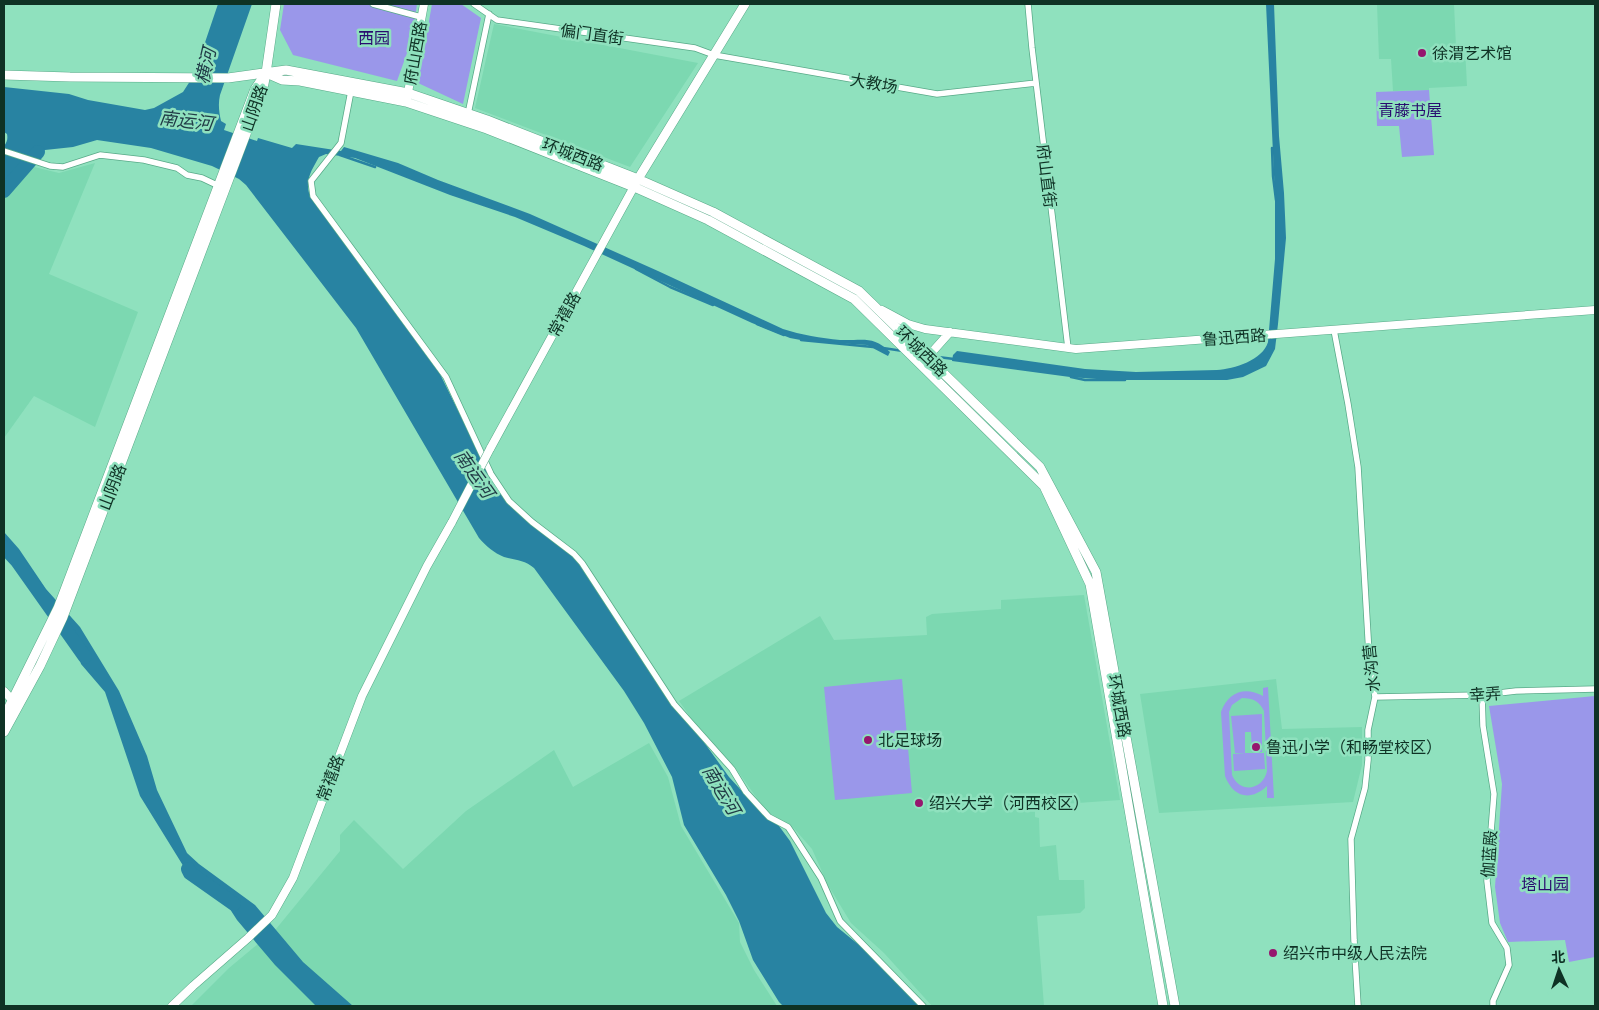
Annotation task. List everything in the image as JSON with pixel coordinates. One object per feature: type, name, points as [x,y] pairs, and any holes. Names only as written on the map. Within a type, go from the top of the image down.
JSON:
[{"type":"main road","points":[[4,75],[189,79],[228,78],[266,73],[276,4]]},
{"type":"main road","points":[[636,183],[745,4]]},
{"type":"main road","name":"环城西路","points":[[266,73],[286,70],[407,97],[468,114],[636,183],[854,298],[898,340],[925,360],[937,366],[1040,467],[1096,572],[1175,1006]]},
{"type":"main road","name":"环城西路","points":[[266,73],[282,80],[351,91],[407,97],[487,129],[713,212],[859,291],[912,343],[925,360],[932,375],[1044,486],[1090,584],[1163,1006]]},
{"type":"main road","name":"山阴路","points":[[4,716],[56,624],[63,617],[243,131],[255,89],[266,73]]},
{"type":"main road","name":"山阴路","points":[[4,732],[56,624],[58,608],[219,186],[227,174]]},
{"type":"street","points":[[373,4],[421,17]]},
{"type":"street","name":"府山西路","points":[[407,97],[424,4]]},
{"type":"street","name":"偏门直街","points":[[474,4],[496,20],[695,48],[714,55]]},
{"type":"street","name":"府山直街","points":[[1028,4],[1068,348]]},
{"type":"street","points":[[468,114],[488,14]]},
{"type":"street","name":"大教场","points":[[714,55],[937,94],[1036,83]]},
{"type":"street","points":[[351,91],[341,143],[311,181],[313,196],[446,377],[491,474],[509,501],[582,562],[674,704],[732,769],[746,792],[769,817],[788,828],[792,833],[821,878],[840,922],[923,1006]]},
{"type":"street","points":[[4,151],[37,162],[63,167],[100,155],[144,160],[177,168],[187,175],[202,178],[219,186]]},
{"type":"street","name":"常禧路","points":[[172,1006],[272,915],[293,878],[362,696],[427,566],[636,183]]},
{"type":"street","name":"鲁迅西路","points":[[878,308],[908,324],[925,329],[1076,349],[1595,310]]},
{"type":"street","name":"水沟营","points":[[1334,330],[1358,467],[1369,654],[1375,697],[1368,730],[1366,788],[1351,839],[1358,1006]]},
{"type":"street","points":[[925,360],[950,332]]},
{"type":"street","name":"幸弄","points":[[1375,697],[1482,695],[1516,691],[1595,689]]},
{"type":"street","points":[[4,691],[13,701]]},
{"type":"street","name":"伽蓝殿","points":[[1482,695],[1484,726],[1494,794],[1487,881],[1492,923],[1507,948],[1509,966],[1493,1001],[1493,1006]]},
{"type":"shaded area","name":"徐渭艺术馆","points":[[1377,4],[1454,4],[1456,47],[1465,47],[1467,86],[1393,91],[1391,59],[1379,59]]},
{"type":"shaded area","points":[[494,24],[698,63],[630,167],[475,108]]},
{"type":"shaded area","points":[[95,163],[49,274],[138,312],[95,427],[34,396],[4,438],[4,199],[30,166],[59,173]]},
{"type":"shaded area","name":"绍兴大学（河西校区）","points":[[1084,595],[1120,800],[1035,806],[1035,817],[1039,818],[1040,847],[1056,845],[1059,880],[1084,880],[1085,908],[1080,913],[1037,916],[1044,1006],[932,1006],[884,953],[851,923],[828,885],[812,849],[791,825],[766,811],[734,766],[691,718],[679,701],[820,616],[834,640],[927,635],[926,617],[932,614],[1001,609],[1001,600]]},
{"type":"shaded area","name":"鲁迅小学（和畅堂校区）","points":[[1276,679],[1282,729],[1362,727],[1362,765],[1353,802],[1159,813],[1140,694]]},
{"type":"shaded area","points":[[649,743],[668,777],[681,826],[739,923],[740,942],[754,970],[777,1006],[191,1006],[229,968],[276,929],[340,851],[340,835],[354,820],[403,869],[466,811],[554,750],[573,787]]},
{"type":"green space","name":"西园","points":[[284,4],[417,4],[412,39],[397,81],[293,55],[280,30]]},
{"type":"green space","points":[[432,4],[461,4],[481,18],[463,104],[418,83]]},
{"type":"green space","name":"青藤书屋","points":[[1429,90],[1434,155],[1402,157],[1399,126],[1377,126],[1376,92]]},
{"type":"green space","name":"北足球场","points":[[902,679],[912,793],[835,800],[824,687]]},
{"type":"green space","points":[[1268,687],[1274,798],[1267,798],[1267,786],[1254,794],[1243,795],[1237,793],[1228,783],[1225,776],[1221,712],[1224,705],[1233,696],[1244,691],[1250,691],[1263,696],[1263,688]],"holes":[[[1242,698],[1258,702],[1264,711],[1267,771],[1261,782],[1251,787],[1240,785],[1232,775],[1229,712],[1232,705]]]},
{"type":"green space","name":"塔山园","points":[[1595,696],[1595,957],[1569,962],[1565,940],[1508,942],[1500,923],[1495,887],[1502,784],[1489,706]]},
{"type":"green space","points":[[1262,714],[1262,752],[1252,752],[1251,732],[1245,732],[1245,753],[1235,753],[1231,716]]},
{"type":"green space","points":[[1264,753],[1265,769],[1234,771],[1233,754]]},
{"type":"water","points":[[218,4],[252,4],[220,95],[220,118],[226,124],[224,130],[257,141],[258,138],[292,148],[296,144],[341,151],[344,147],[398,163],[530,214],[783,329],[804,335],[840,340],[873,341],[890,352],[888,356],[867,345],[806,341],[790,338],[752,323],[584,246],[515,217],[450,195],[355,158],[326,154],[319,157],[309,178],[309,193],[440,374],[476,447],[503,493],[572,552],[645,660],[729,777],[752,802],[779,826],[790,841],[826,913],[837,927],[875,958],[921,1006],[783,1006],[779,1002],[753,960],[739,921],[726,895],[684,825],[672,777],[644,723],[624,691],[534,568],[523,562],[504,557],[487,546],[479,538],[356,328],[246,185],[239,179],[212,166],[151,148],[97,140],[73,147],[45,150],[28,167],[24,165],[4,195],[4,146],[7,142],[7,134],[4,132],[4,87],[69,94],[88,100],[145,110],[154,108],[183,92],[194,75]]},
{"type":"water","points":[[1266,4],[1274,4],[1279,136],[1286,238],[1275,349],[1266,366],[1243,377],[1227,380],[1110,380],[1070,377],[952,361],[953,355],[957,351],[1085,369],[1136,372],[1224,369],[1247,362],[1260,354],[1268,342],[1275,259],[1275,196]]},
{"type":"water","points":[[4,532],[19,549],[46,589],[80,627],[119,691],[147,756],[157,790],[187,853],[255,905],[303,962],[353,1006],[316,1006],[275,965],[237,920],[219,892],[187,872],[140,796],[105,692],[81,664],[74,638],[43,596],[4,551]]},
{"type":"waterway","points":[[1272,148],[1276,200]]},
{"type":"waterway","points":[[4,191],[38,152]]},
{"type":"waterway","points":[[340,155],[375,167]]},
{"type":"waterway","points":[[636,269],[670,287],[713,305]]},
{"type":"waterway","points":[[757,324],[784,335]]},
{"type":"waterway","points":[[801,340],[873,347]]},
{"type":"waterway","points":[[883,348],[903,351]]},
{"type":"waterway","points":[[930,356],[954,359]]},
{"type":"waterway","points":[[1071,377],[1085,380],[1125,380]]},
{"type":"waterway","points":[[4,547],[17,561],[85,657]]},
{"type":"waterway","points":[[188,869],[190,873],[234,904]]},
{"type":"place","name":"徐渭艺术馆","points":[[1422,53]]},
{"type":"place","name":"北足球场","points":[[868,740]]},
{"type":"place","name":"鲁迅小学（和畅堂校区）","points":[[1256,747]]},
{"type":"place","name":"绍兴大学（河西校区）","points":[[919,803]]},
{"type":"place","name":"绍兴市中级人民法院","points":[[1273,953]]},
{"type":"water label","name":"横河","points":[[206,66]]},
{"type":"water label","name":"南运河","points":[[186,121]]},
{"type":"water label","name":"南运河","points":[[474,474]]},
{"type":"water label","name":"南运河","points":[[721,790]]}]
